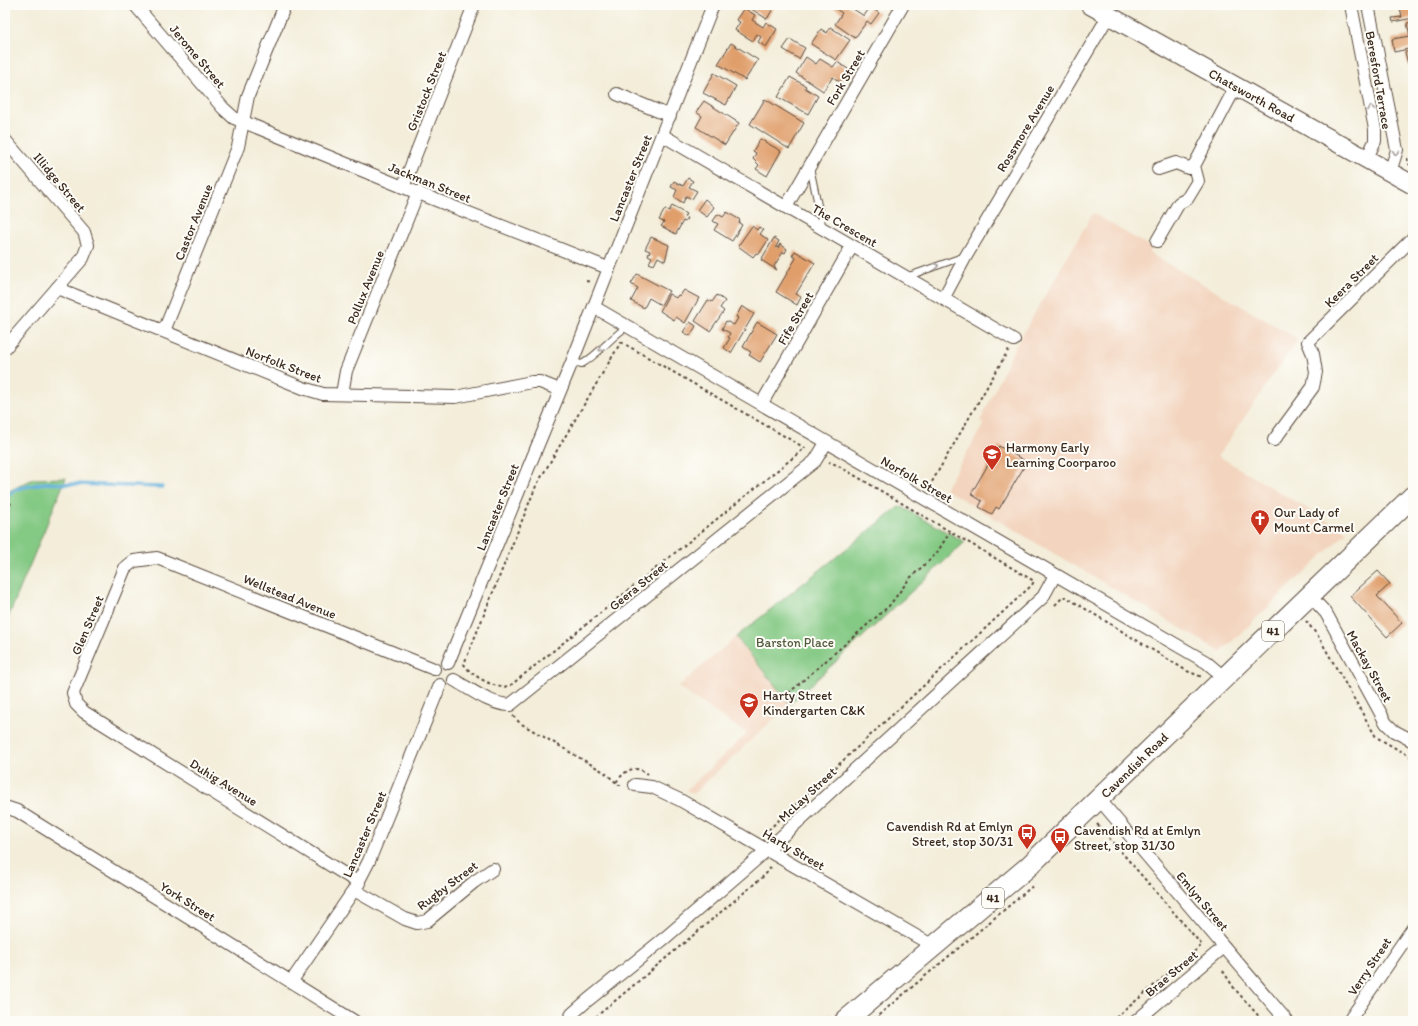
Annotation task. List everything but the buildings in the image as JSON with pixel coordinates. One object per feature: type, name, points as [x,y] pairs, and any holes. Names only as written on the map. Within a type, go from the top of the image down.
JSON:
[{"type":"main road","name":"Chatsworth Road","points":[[1090,5],[1413,185]]},
{"type":"main road","name":"Cavendish Road","points":[[845,1021],[1004,889],[1413,496]]},
{"type":"street","name":"Jerome Street","points":[[135,5],[223,108],[242,122]]},
{"type":"street","name":"Castor Avenue","points":[[164,331],[238,147],[248,96],[285,5]]},
{"type":"street","name":"Gristock Street","points":[[403,187],[474,5]]},
{"type":"street","name":"Lancaster Street","points":[[448,663],[572,362],[713,5]]},
{"type":"street","name":"Fork Street","points":[[786,207],[904,5]]},
{"type":"street","name":"Beresford Terrace","points":[[1351,5],[1376,132],[1367,158]]},
{"type":"street","name":"Beresford Terrace","points":[[1368,5],[1397,150],[1390,172]]},
{"type":"street","name":"Rossmore Avenue","points":[[943,299],[966,256],[1109,15]]},
{"type":"street","points":[[1157,241],[1179,203],[1187,199],[1198,180],[1194,166],[1236,86]]},
{"type":"street","points":[[617,94],[670,116]]},
{"type":"street","name":"Jackman Street","points":[[242,122],[608,268]]},
{"type":"street","name":"The Crescent","points":[[662,135],[1014,340]]},
{"type":"street","name":"Illidge Street","points":[[5,140],[84,232],[88,246],[83,258],[58,288]]},
{"type":"street","points":[[1158,169],[1176,163],[1188,168],[1194,166]]},
{"type":"street","name":"Pollux Avenue","points":[[342,394],[346,371],[418,192]]},
{"type":"street","name":"Keera Street","points":[[1274,440],[1313,387],[1316,372],[1313,354],[1308,342],[1413,238]]},
{"type":"street","name":"Fife Street","points":[[762,404],[852,246]]},
{"type":"street","points":[[5,348],[58,288]]},
{"type":"street","name":"Norfolk Street","points":[[58,288],[303,388],[323,394],[455,397],[532,382],[540,382],[560,390]]},
{"type":"street","name":"Norfolk Street","points":[[594,307],[762,404],[826,443],[1206,662],[1225,678]]},
{"type":"street","name":"Geera Street","points":[[501,704],[510,704],[809,466],[815,461],[826,443]]},
{"type":"street","name":"Wellstead Avenue","points":[[134,561],[157,558],[434,669]]},
{"type":"street","name":"Glen Street","points":[[76,704],[73,693],[125,568],[134,561]]},
{"type":"street","name":"McLay Street","points":[[568,1021],[572,1014],[588,1000],[666,937],[767,850],[1042,597],[1055,575]]},
{"type":"street","name":"Mackay Street","points":[[1310,596],[1326,614],[1386,723],[1394,731],[1413,741]]},
{"type":"street","points":[[442,663],[448,663],[454,668],[454,680],[447,685],[440,685],[434,680],[434,669],[442,663]]},
{"type":"street","points":[[454,680],[489,700],[501,704]]},
{"type":"street","name":"Lancaster Street","points":[[291,982],[357,886],[369,861],[440,685]]},
{"type":"street","name":"Duhig Avenue","points":[[76,704],[84,712],[357,886]]},
{"type":"street","name":"Harty Street","points":[[636,785],[652,787],[680,800],[935,946]]},
{"type":"street","name":"Emlyn Street","points":[[1099,799],[1287,1021]]},
{"type":"street","name":"York Street","points":[[5,807],[17,811],[354,1021]]},
{"type":"street","name":"Rugby Street","points":[[357,886],[405,919],[417,923],[427,921],[474,882],[493,869]]},
{"type":"street","name":"Verry Street","points":[[1349,1021],[1413,928]]},
{"type":"street","name":"Brae Street","points":[[1136,1021],[1224,947]]},
{"type":"lane","points":[[810,164],[823,229]]},
{"type":"lane","points":[[906,277],[966,256]]},
{"type":"lane","points":[[572,362],[582,364],[592,358],[617,334],[628,326]]},
{"type":"path","points":[[586,281],[592,282]]},
{"type":"path","points":[[922,498],[1014,340]]},
{"type":"path","points":[[621,342],[805,448],[511,685],[502,687],[491,683],[466,668],[464,664],[536,486],[621,342]]},
{"type":"path","points":[[762,836],[1032,585],[1034,581],[837,465],[829,462]]},
{"type":"path","points":[[6,492],[11,505]]},
{"type":"path","points":[[784,697],[889,606],[910,578],[936,554],[950,532]]},
{"type":"path","points":[[1055,605],[1063,597],[1066,597],[1187,671],[1204,677],[1199,683]]},
{"type":"path","points":[[1306,621],[1318,636],[1376,737],[1413,758]]},
{"type":"path","points":[[501,704],[520,723],[604,772],[619,785],[636,785]]},
{"type":"path","points":[[616,782],[625,771],[631,768],[638,769],[650,776]]},
{"type":"path","points":[[1093,827],[1098,824],[1202,945],[1112,1021]]},
{"type":"path","points":[[590,1021],[764,875],[774,863]]},
{"type":"path","points":[[872,1021],[1036,882]]},
{"type":"path","points":[[1223,971],[1234,988],[1264,1021]]},
{"type":"shaded area","name":"Our Lady of Mount Carmel","points":[[1093,213],[1152,248],[1149,253],[1298,339],[1218,456],[1347,532],[1221,652],[945,489],[984,424],[980,421],[1014,349]]},
{"type":"shaded area","name":"Harty Street Kindergarten C&K","points":[[736,637],[790,704],[693,794],[686,790],[747,734],[678,687]]},
{"type":"green space","points":[[66,478],[5,625],[5,493],[33,479]]},
{"type":"green space","name":"Barston Place","points":[[900,506],[965,542],[790,704],[736,637]]},
{"type":"waterway","points":[[5,498],[16,489],[44,483],[162,487]]},
{"type":"place","name":"Harmony Early Learning Coorparoo","points":[[992,471]]},
{"type":"place","name":"Our Lady of Mount Carmel","points":[[1260,536]]},
{"type":"place","name":"Harty Street Kindergarten C&K","points":[[749,719]]},
{"type":"place","name":"Cavendish Rd at Emlyn Street, stop 30/31","points":[[1027,850]]},
{"type":"place","name":"Cavendish Rd at Emlyn Street, stop 31/30","points":[[1060,854]]}]
